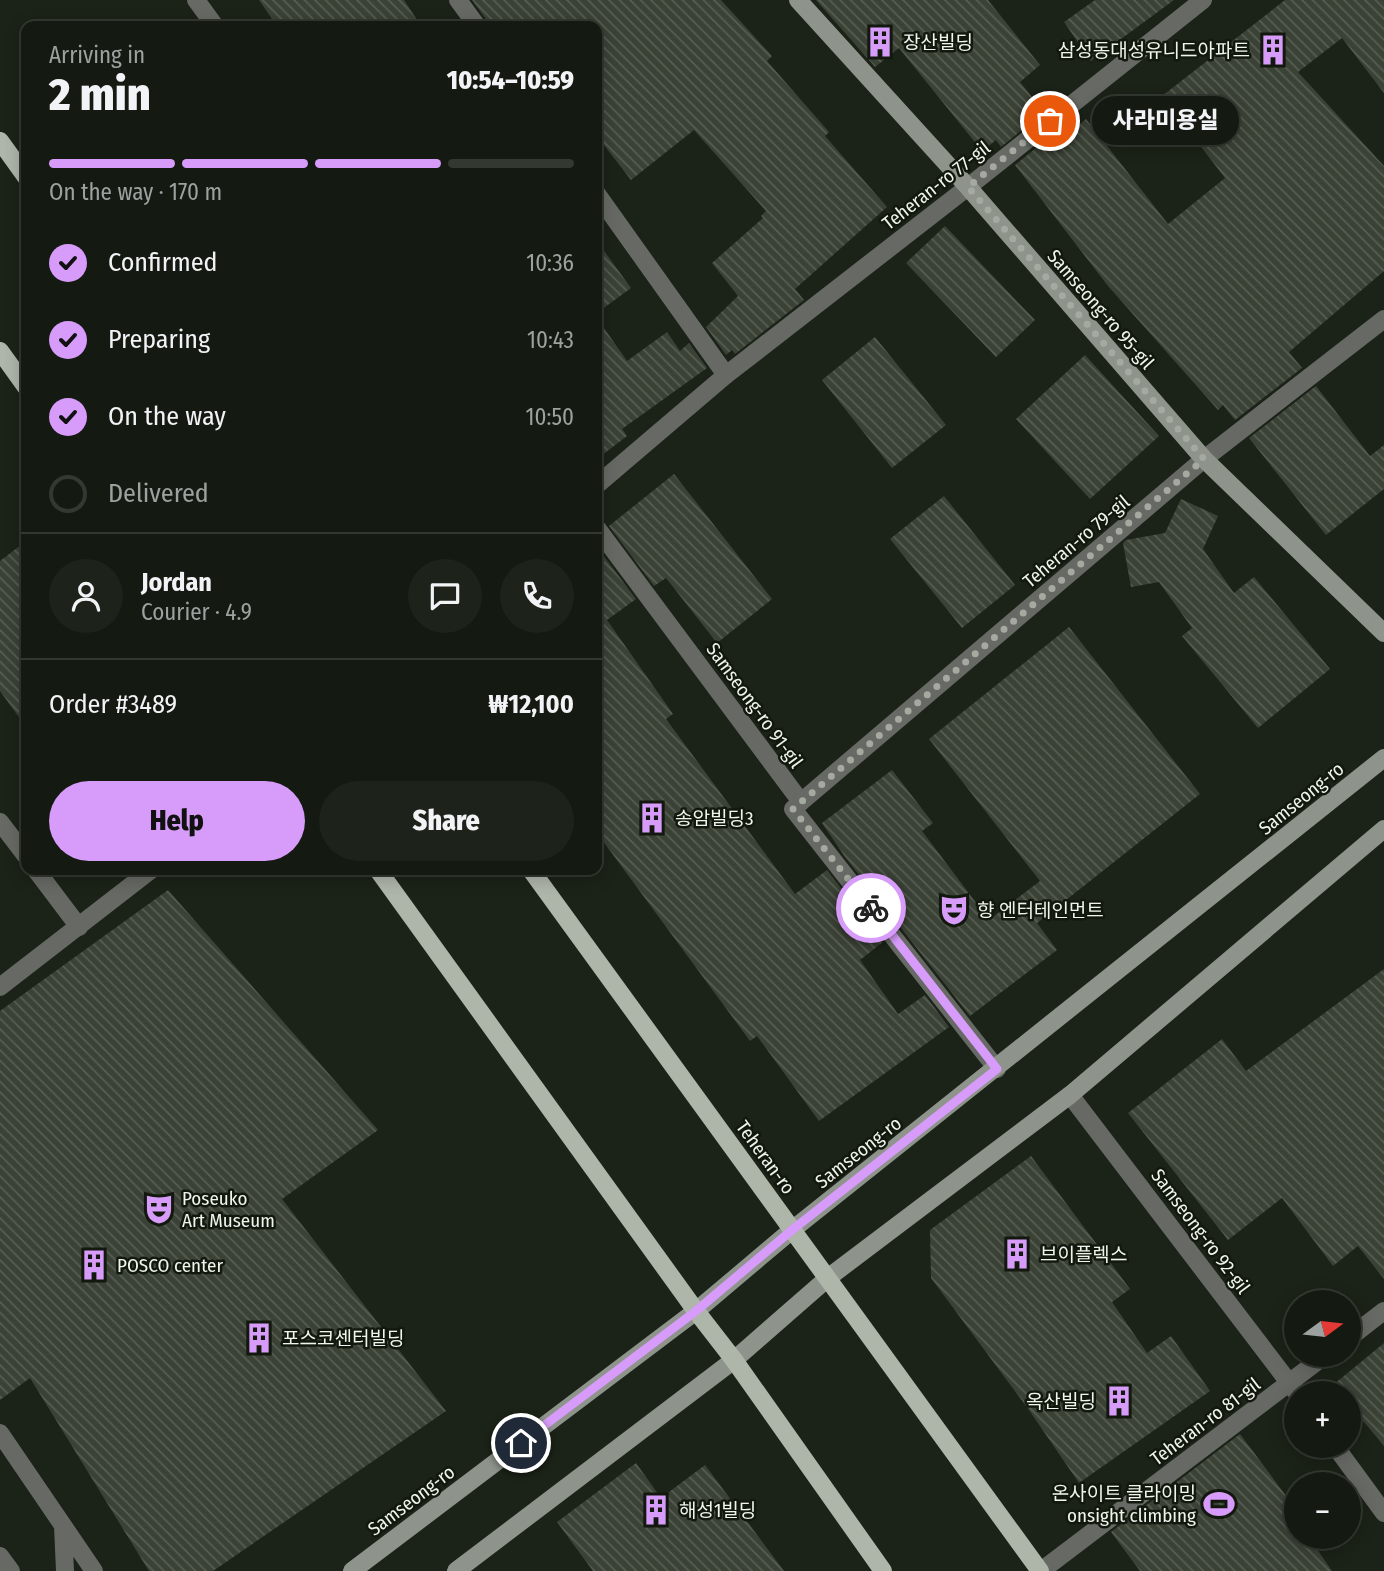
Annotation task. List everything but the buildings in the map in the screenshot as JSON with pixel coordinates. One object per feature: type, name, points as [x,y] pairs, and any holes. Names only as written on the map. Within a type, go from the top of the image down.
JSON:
[{"type":"main road","name":"Samseong-ro 95-gil","points":[[798,0],[968,187],[1204,459],[1384,634]]},
{"type":"main road","points":[[0,141],[21,170]]},
{"type":"main road","points":[[0,351],[21,380]]},
{"type":"main road","name":"Samseong-ro","points":[[352,1571],[696,1311],[792,1230],[1384,758]]},
{"type":"main road","points":[[456,1571],[734,1360],[829,1278],[1070,1095],[1384,829]]},
{"type":"main road","points":[[382,875],[734,1360],[883,1571]]},
{"type":"main road","name":"Teheran-ro","points":[[535,875],[1041,1571]]},
{"type":"street","points":[[196,0],[211,21]]},
{"type":"street","points":[[458,0],[473,21]]},
{"type":"street","name":"Teheran-ro 77-gil","points":[[602,481],[726,375],[1203,0]]},
{"type":"street","points":[[602,201],[726,375]]},
{"type":"street","name":"Teheran-ro 79-gil","points":[[801,802],[1204,459],[1384,319]]},
{"type":"street","name":"Samseong-ro 91-gil","points":[[602,535],[801,802],[793,809],[997,1069]]},
{"type":"street","points":[[0,822],[21,849]]},
{"type":"street","points":[[40,875],[79,927]]},
{"type":"street","points":[[0,986],[145,875]]},
{"type":"street","name":"Samseong-ro 92-gil","points":[[1070,1095],[1288,1381]]},
{"type":"street","points":[[1362,1328],[1384,1311]]},
{"type":"street","name":"Teheran-ro 81-gil","points":[[1300,1381],[1314,1367]]},
{"type":"street","name":"Teheran-ro 81-gil","points":[[1041,1571],[1284,1395]]},
{"type":"street","points":[[0,1433],[94,1571]]},
{"type":"street","points":[[1344,1458],[1384,1513]]},
{"type":"street","points":[[63,1526],[65,1571]]},
{"type":"street","points":[[0,1556],[11,1571]]},
{"type":"way so far","points":[[871,908],[793,809],[1204,459],[968,187],[1050,121]]},
{"type":"place","name":"장산빌딩","points":[[880,42]]},
{"type":"place","name":"삼성동대성유니드아파트","points":[[1273,50]]},
{"type":"place","name":"사라미용실","points":[[1050,121]]},
{"type":"place","name":"송암빌딩3","points":[[652,818]]},
{"type":"place","name":"향 엔터테인먼트","points":[[954,910]]},
{"type":"place","name":"Poseuko Art Museum","points":[[159,1209]]},
{"type":"place","name":"브이플렉스","points":[[1017,1254]]},
{"type":"place","name":"POSCO center","points":[[94,1265]]},
{"type":"place","name":"포스코센터빌딩","points":[[259,1338]]},
{"type":"place","name":"옥산빌딩","points":[[1119,1401]]},
{"type":"place","name":"온사이트 클라이밍 onsight climbing","points":[[1219,1504]]},
{"type":"place","name":"해성1빌딩","points":[[656,1510]]},
{"type":"route","points":[[521,1443],[696,1311],[792,1230],[997,1069],[871,908]]}]
